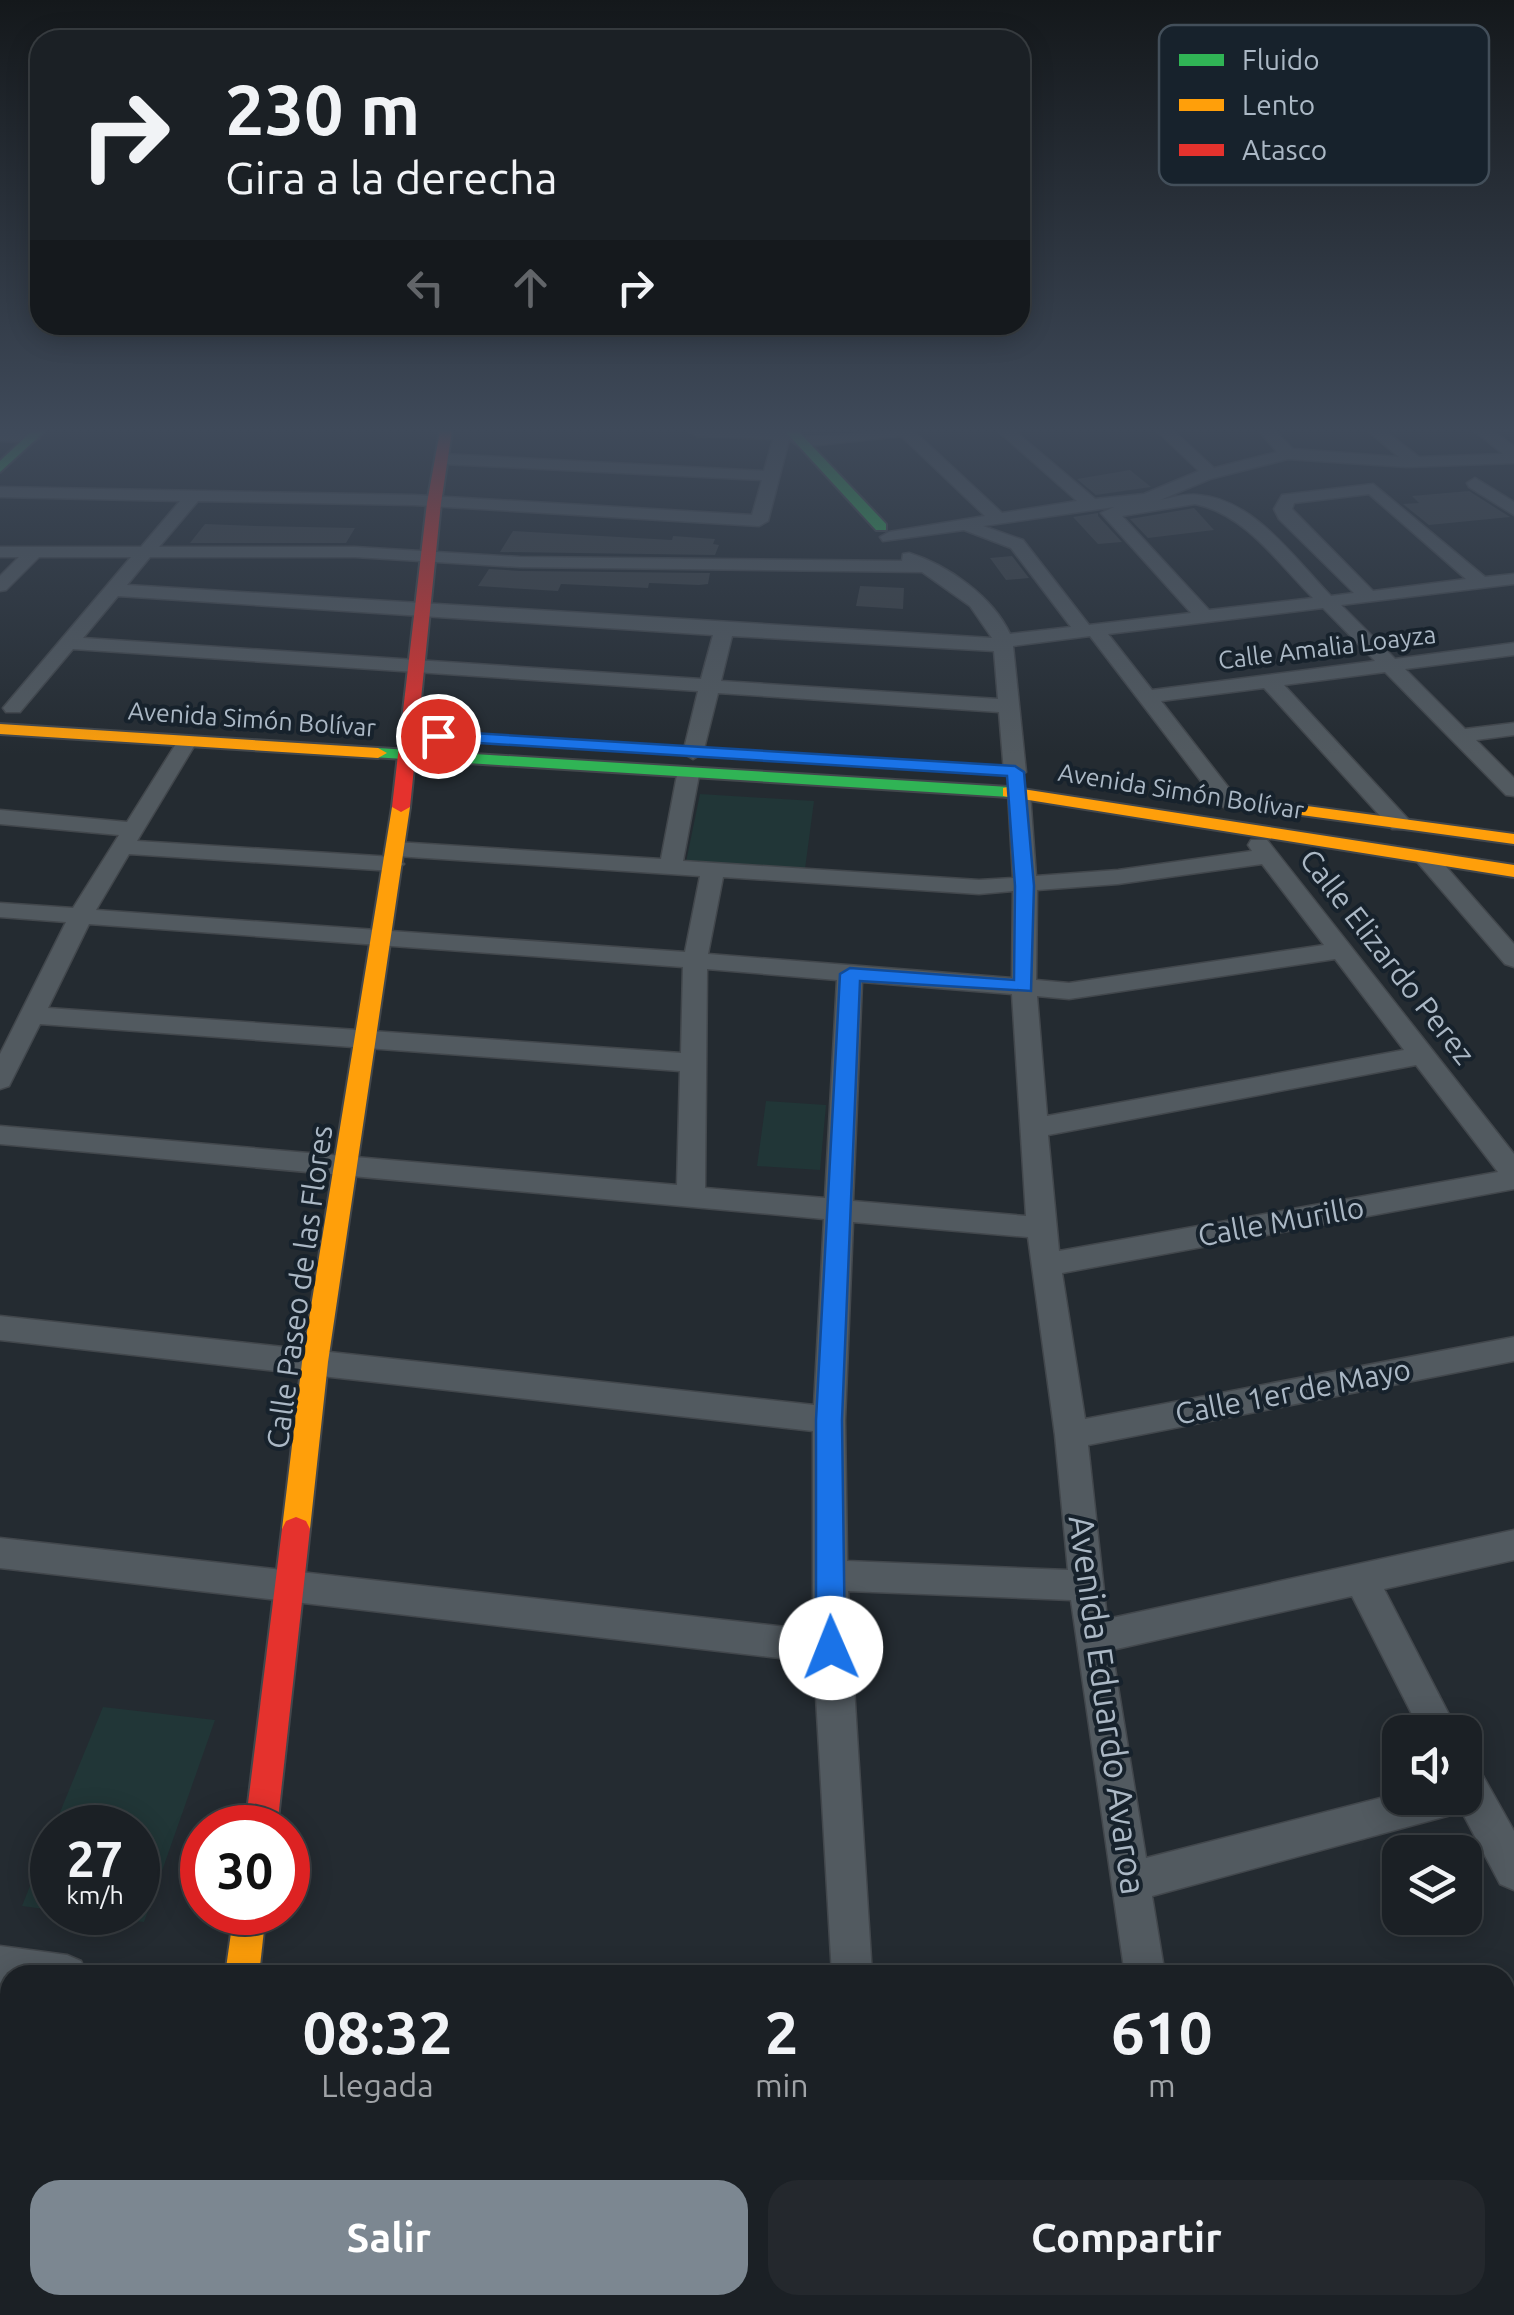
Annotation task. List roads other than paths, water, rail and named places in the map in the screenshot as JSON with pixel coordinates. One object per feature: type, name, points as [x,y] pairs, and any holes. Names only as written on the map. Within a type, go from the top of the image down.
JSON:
[{"type":"street","points":[[7,708],[70,643],[158,539]]},
{"type":"street","name":"Calle Paseo de las Flores","points":[[264,1805],[292,1588],[315,1362],[395,857],[430,539]]},
{"type":"street","points":[[891,539],[907,558],[925,566],[996,620],[1003,640]]},
{"type":"street","points":[[1002,539],[1017,544],[1228,800]]},
{"type":"street","points":[[1134,539],[1204,616]]},
{"type":"street","points":[[1262,539],[1514,790]]},
{"type":"street","points":[[1310,539],[1369,597]]},
{"type":"street","points":[[1430,539],[1481,583]]},
{"type":"street","points":[[0,552],[150,549],[520,562],[925,566]]},
{"type":"street","points":[[0,586],[33,552]]},
{"type":"street","points":[[116,590],[988,647],[1003,640],[1514,579]]},
{"type":"street","points":[[671,867],[708,687],[724,630]]},
{"type":"street","name":"Avenida Eduardo Avaroa","points":[[1003,640],[1024,886],[1024,987],[1041,1228],[1071,1435],[1092,1638],[1143,1965]]},
{"type":"street","points":[[70,643],[1008,706]]},
{"type":"street","name":"Calle Amalia Loayza","points":[[1146,697],[1514,649]]},
{"type":"street","points":[[1268,680],[1400,824]]},
{"type":"street","name":"Avenida Simón Bolívar","points":[[7,708],[406,745],[1131,787]]},
{"type":"street","points":[[1460,736],[1514,729]]},
{"type":"street","name":"Avenida Simón Bolívar","points":[[0,730],[186,743],[406,745]]},
{"type":"street","points":[[0,1080],[80,915],[186,743]]},
{"type":"street","name":"Avenida Simón Bolívar","points":[[1017,782],[1246,827],[1514,871]]},
{"type":"street","name":"Avenida Simón Bolívar","points":[[1189,795],[1514,840]]},
{"type":"street","points":[[0,817],[125,838],[395,857],[713,868],[1024,886],[1268,856]]},
{"type":"street","name":"Calle Elizardo Perez","points":[[1246,827],[1514,1176]]},
{"type":"street","points":[[1426,858],[1514,960]]},
{"type":"street","points":[[692,1195],[695,960],[713,868]]},
{"type":"street","points":[[0,910],[1070,991],[1338,951]]},
{"type":"street","points":[[850,974],[829,1420],[829,1575],[851,1965]]},
{"type":"street","points":[[32,1015],[694,1062]]},
{"type":"street","points":[[1035,1128],[1422,1055]]},
{"type":"street","points":[[0,1135],[1041,1228]]},
{"type":"street","name":"Calle Murillo","points":[[1048,1264],[1514,1176]]},
{"type":"street","points":[[0,1328],[829,1420]]},
{"type":"street","name":"Calle 1er de Mayo","points":[[1071,1435],[1514,1349]]},
{"type":"street","points":[[1092,1638],[1514,1544]]},
{"type":"street","points":[[0,1553],[831,1648]]},
{"type":"street","points":[[829,1575],[1088,1586]]},
{"type":"street","points":[[1361,1579],[1431,1715]]},
{"type":"street","points":[[1130,1882],[1382,1813]]},
{"type":"street","points":[[1478,1815],[1514,1870]]},
{"type":"street","points":[[243,1965],[247,1935]]}]
